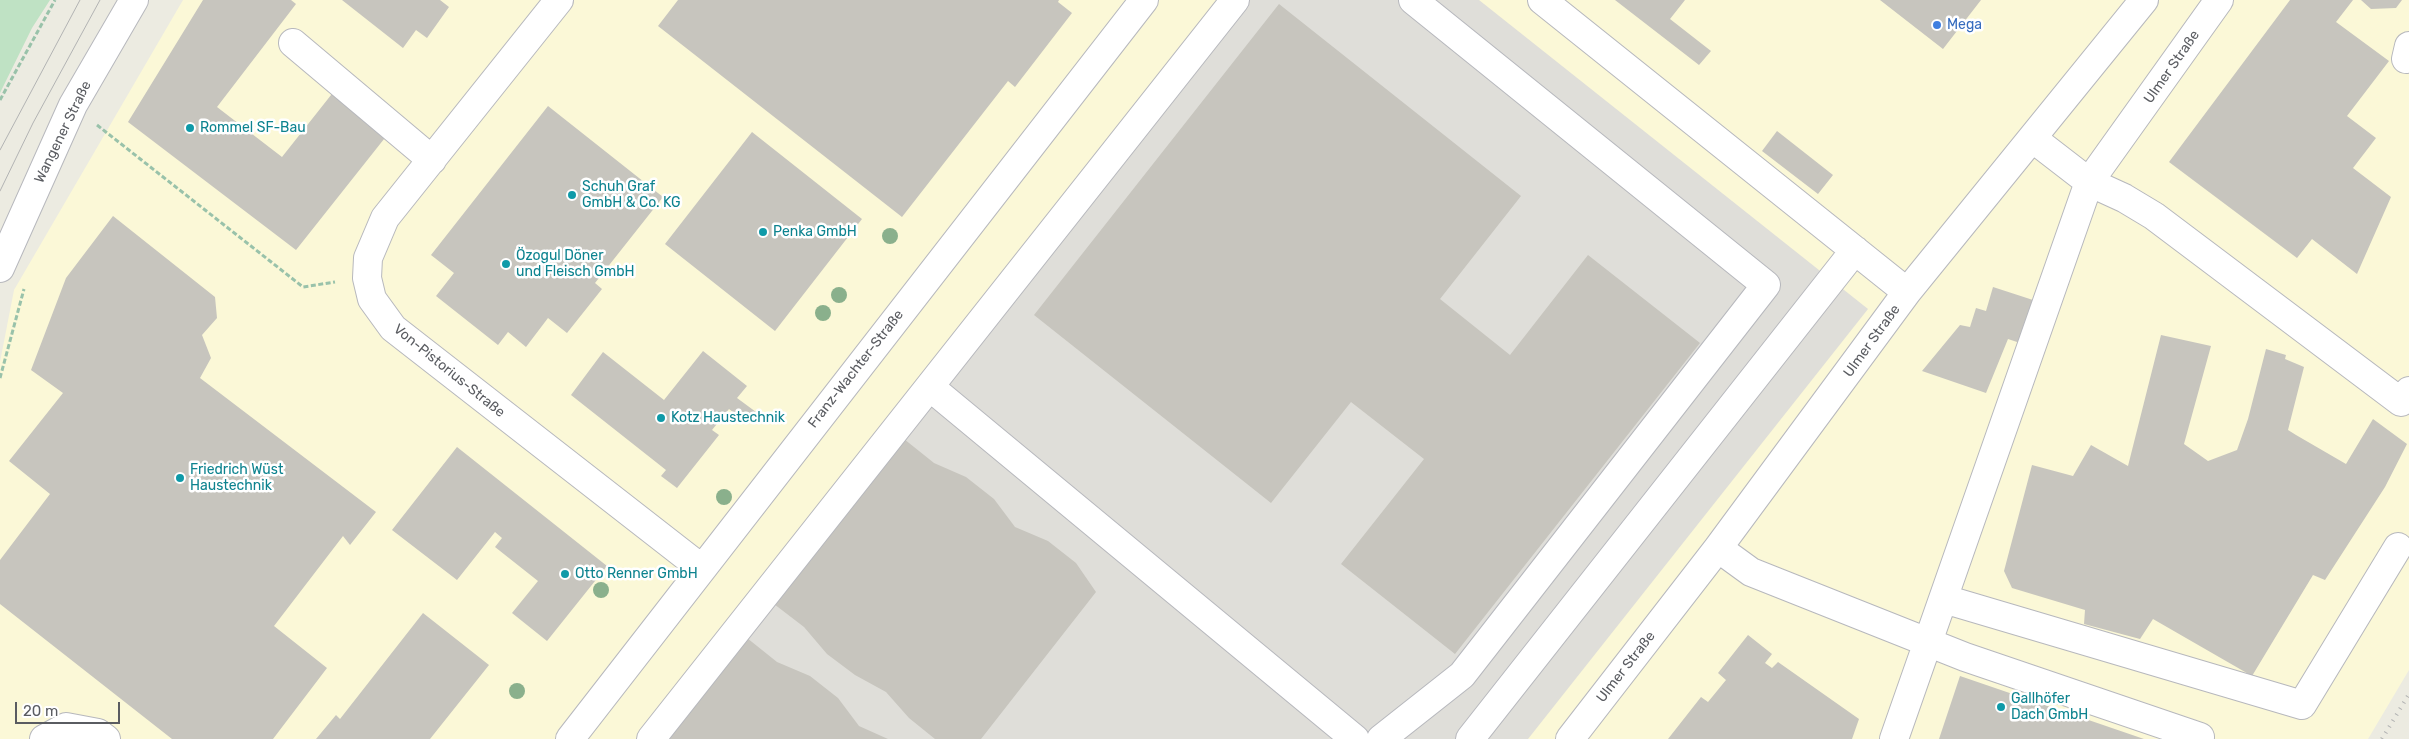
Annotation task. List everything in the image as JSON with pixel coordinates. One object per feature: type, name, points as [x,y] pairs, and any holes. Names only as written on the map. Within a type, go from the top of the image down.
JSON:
[{"type":"street","name":"Wangener Straße","points":[[0,268],[74,105],[134,0]]},
{"type":"street","name":"Von-Pistorius-Straße","points":[[559,0],[385,218],[368,258],[367,278],[372,299],[393,328],[701,568]]},
{"type":"street","name":"Franz-Wachter-Straße","points":[[570,739],[1144,0]]},
{"type":"street","points":[[650,739],[1234,0]]},
{"type":"street","points":[[1381,739],[1462,675],[1766,285],[1414,0]]},
{"type":"street","points":[[1542,0],[1908,292]]},
{"type":"street","name":"Ulmer Straße","points":[[1570,739],[1718,548],[1908,292],[2144,0]]},
{"type":"street","name":"Ulmer Straße","points":[[1894,739],[2089,182],[2219,0]]},
{"type":"street","points":[[293,43],[432,160]]},
{"type":"street","points":[[2032,138],[2089,182],[2124,198],[2154,216],[2401,402],[2409,392]]},
{"type":"street","points":[[1470,739],[1855,250]]},
{"type":"street","points":[[930,387],[1355,739]]},
{"type":"street","points":[[1944,599],[2302,705],[2398,547]]},
{"type":"street","points":[[1718,548],[1751,572],[1929,641],[1965,657],[2200,736],[2198,739]]},
{"type":"street","points":[[44,739],[66,727],[98,733],[106,739]]},
{"type":"path","points":[[0,100],[56,0]]},
{"type":"path","points":[[95,123],[303,287],[367,278]]},
{"type":"shaded area","points":[[183,0],[2409,0],[2409,670],[2368,739],[0,739],[0,362],[14,290]]},
{"type":"shaded area","points":[[1220,0],[1479,0],[1868,309],[1528,739],[636,739]]},
{"type":"green space","points":[[0,0],[50,0],[32,28],[0,93]]},
{"type":"building","name":"Rommel SF-Bau","points":[[203,0],[291,0],[296,4],[217,107],[282,157],[335,90],[388,134],[296,250],[128,122]]},
{"type":"building","points":[[342,0],[440,0],[449,7],[427,38],[416,30],[403,48]]},
{"type":"building","points":[[678,0],[1059,0],[1058,2],[1072,13],[1015,87],[1008,81],[902,217],[658,26]]},
{"type":"building","points":[[1615,0],[1685,0],[1670,19],[1711,51],[1699,65]]},
{"type":"building","name":"Mega","points":[[1880,0],[1981,0],[1943,49]]},
{"type":"building","points":[[2290,0],[2353,0],[2336,22],[2389,61],[2347,116],[2376,138],[2353,168],[2391,197],[2357,274],[2312,239],[2297,258],[2169,162]]},
{"type":"building","points":[[2361,0],[2402,0],[2396,8],[2371,9]]},
{"type":"building","points":[[1279,4],[1521,196],[1440,299],[1510,355],[1588,255],[1700,343],[1455,654],[1341,564],[1424,459],[1351,402],[1271,503],[1034,315]]},
{"type":"building","points":[[548,106],[663,197],[595,283],[602,289],[567,333],[548,318],[526,347],[508,332],[498,345],[436,296],[454,273],[431,255]]},
{"type":"building","points":[[1777,131],[1833,175],[1818,194],[1762,151]]},
{"type":"building","name":"Penka GmbH","points":[[752,132],[862,219],[775,331],[665,244]]},
{"type":"building","name":"Friedrich Wüst Haustechnik","points":[[113,216],[215,297],[217,318],[202,335],[211,358],[200,378],[376,512],[350,545],[343,536],[274,626],[327,668],[273,739],[172,739],[0,604],[0,560],[50,494],[9,461],[63,393],[31,370],[66,278]]},
{"type":"building","points":[[1993,287],[2033,300],[2020,343],[2008,339],[1986,393],[1922,371],[1960,325],[1970,327],[1976,308],[1986,311]]},
{"type":"building","points":[[2161,335],[2211,346],[2184,444],[2208,461],[2237,450],[2248,419],[2266,349],[2286,355],[2285,359],[2304,367],[2288,430],[2346,464],[2373,419],[2407,444],[2385,487],[2325,580],[2313,575],[2252,676],[2153,619],[2140,639],[2084,624],[2085,610],[2012,588],[2004,571],[2032,465],[2073,476],[2091,445],[2128,466]]},
{"type":"building","name":"Kotz Haustechnik","points":[[703,351],[747,386],[737,398],[756,412],[747,423],[729,409],[712,430],[719,435],[677,488],[661,476],[666,470],[571,395],[603,352],[664,400]]},
{"type":"building","points":[[904,439],[934,463],[966,477],[994,499],[1015,527],[1048,541],[1076,563],[1096,592],[981,739],[935,739],[909,718],[886,692],[855,675],[827,654],[804,627],[774,604]]},
{"type":"building","points":[[457,447],[607,566],[547,641],[512,613],[538,581],[495,547],[502,538],[495,532],[457,580],[392,530]]},
{"type":"building","points":[[423,613],[489,665],[430,739],[316,739],[336,715],[340,719]]},
{"type":"building","points":[[1748,635],[1772,654],[1765,663],[1772,668],[1778,662],[1859,719],[1852,739],[1668,739],[1701,697],[1708,702],[1726,680],[1718,673]]},
{"type":"building","points":[[747,638],[777,662],[810,676],[838,698],[859,726],[888,739],[668,739]]},
{"type":"building","name":"Gallhöfer Dach GmbH","points":[[1960,676],[2144,739],[1939,739]]},
{"type":"tram line","points":[[0,150],[80,0]]},
{"type":"tram line","points":[[0,191],[33,123],[100,0]]},
{"type":"railway","points":[[2382,739],[2409,694]]},
{"type":"place","name":"Mega","points":[[1937,25]]},
{"type":"place","name":"Rommel SF-Bau","points":[[190,128]]},
{"type":"place","name":"Schuh Graf GmbH & Co. KG","points":[[572,195]]},
{"type":"place","name":"Penka GmbH","points":[[763,232]]},
{"type":"place","name":"Özogul Döner und Fleisch GmbH","points":[[506,264]]},
{"type":"place","name":"Kotz Haustechnik","points":[[661,418]]},
{"type":"place","name":"Friedrich Wüst Haustechnik","points":[[180,478]]},
{"type":"place","name":"Otto Renner GmbH","points":[[565,574]]},
{"type":"place","name":"Gallhöfer Dach GmbH","points":[[2001,707]]}]
